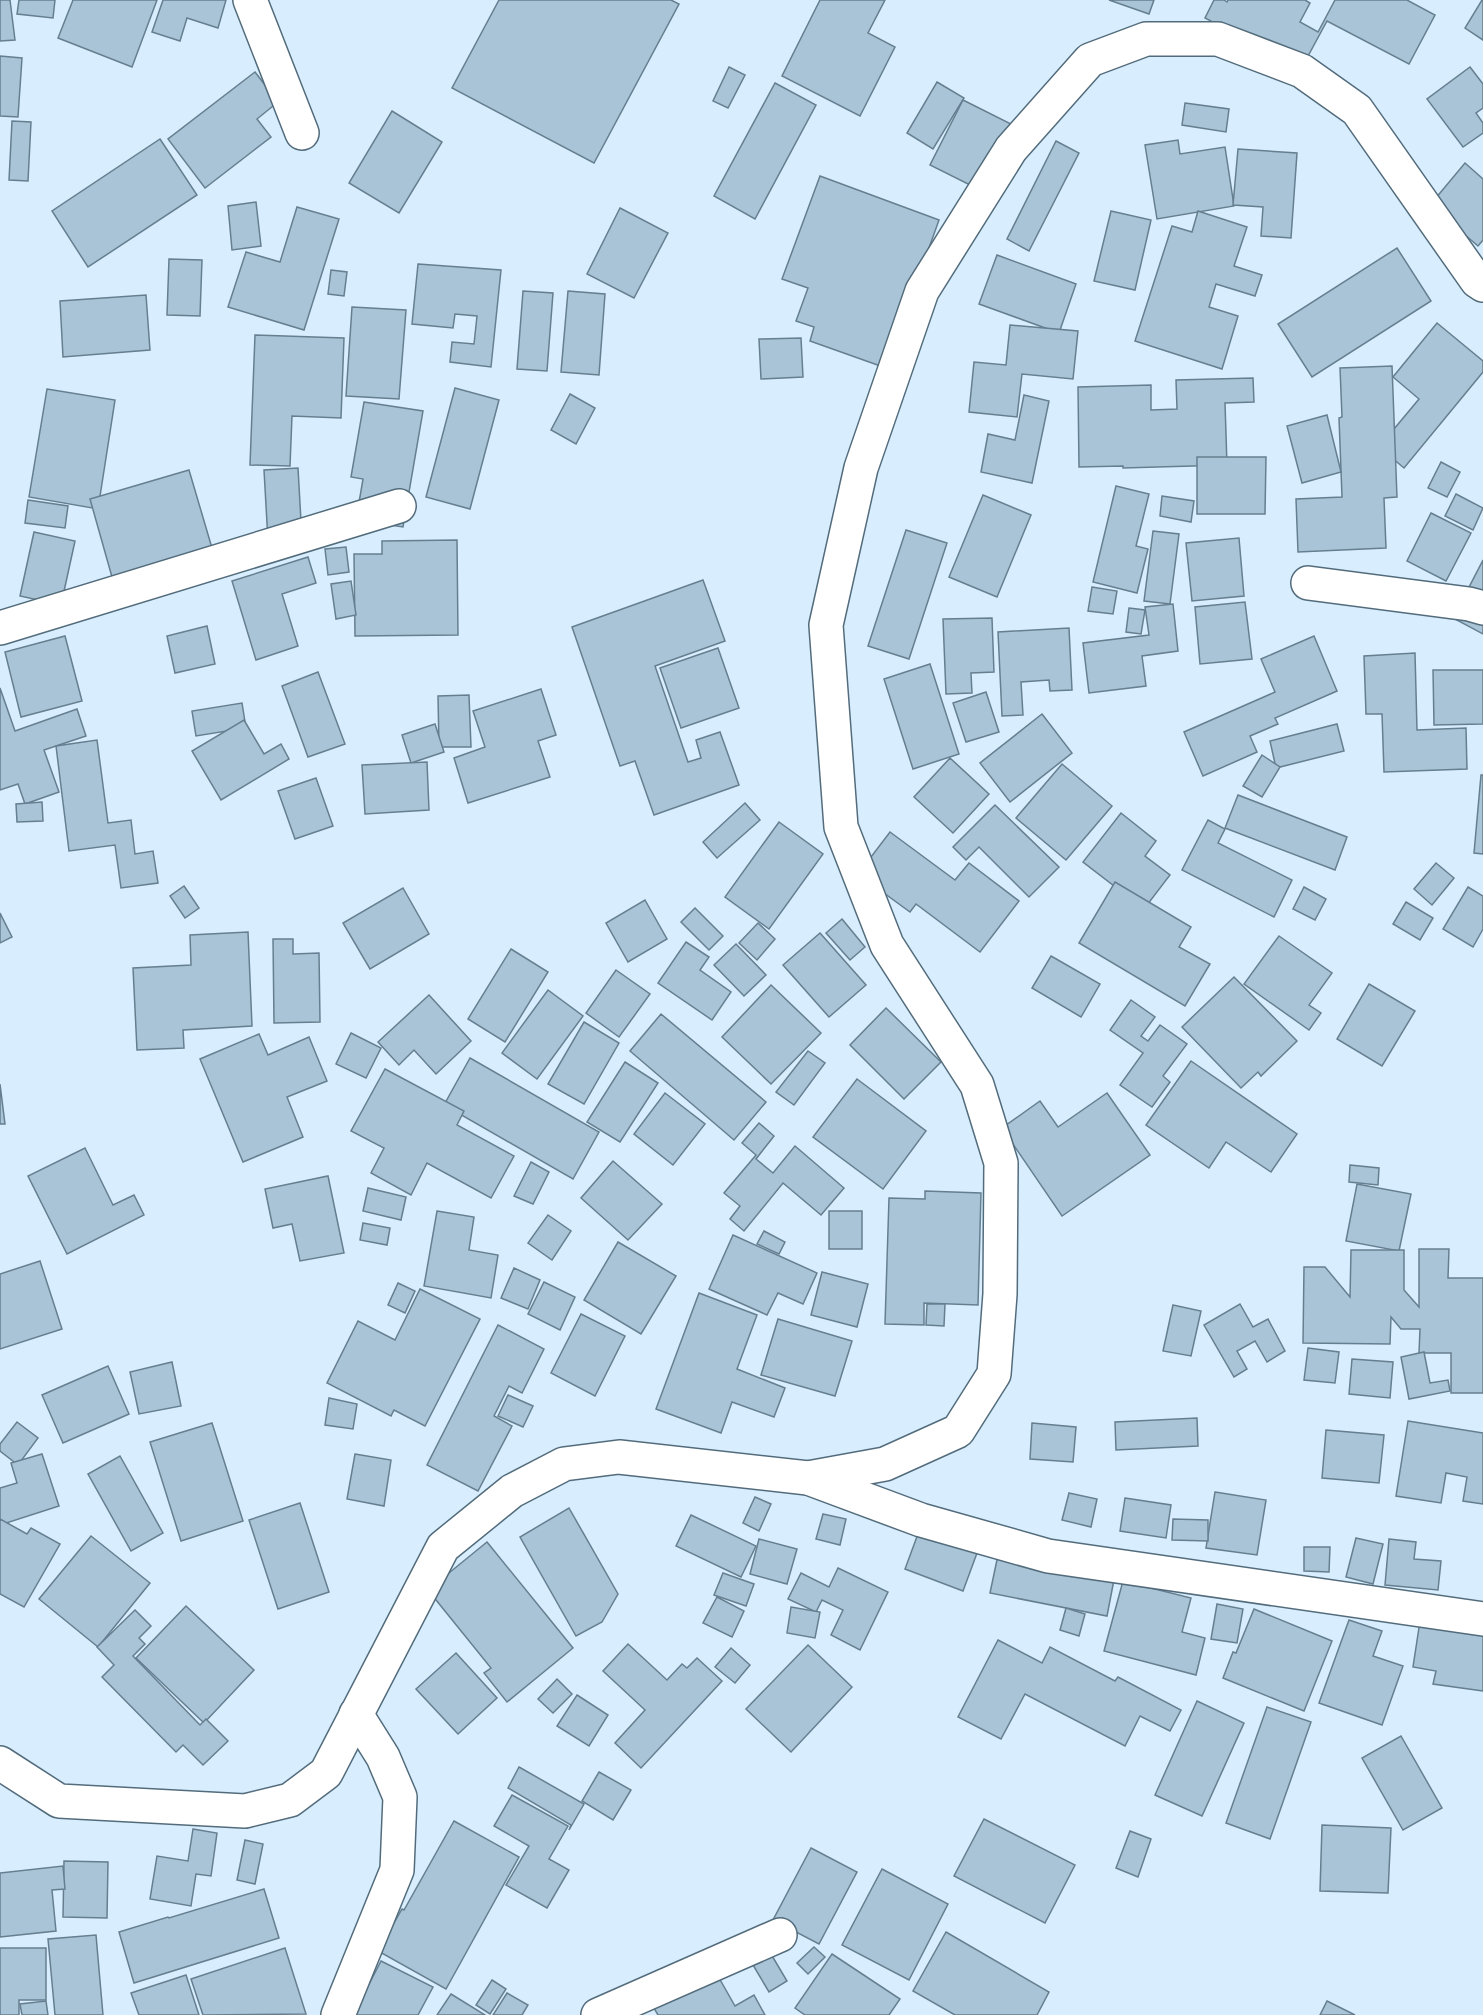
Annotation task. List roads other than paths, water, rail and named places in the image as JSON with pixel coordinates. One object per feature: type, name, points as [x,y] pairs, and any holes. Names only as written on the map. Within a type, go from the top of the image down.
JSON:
[{"type":"street","points":[[250,0],[302,133]]},
{"type":"street","points":[[808,1478],[885,1464],[958,1431],[994,1374],[1000,1294],[1001,1163],[977,1085],[887,945],[841,827],[826,624],[861,468],[922,291],[1011,149],[1082,69],[1090,60],[1146,39],[1218,39],[1302,71],[1358,110],[1477,281],[1483,285]]},
{"type":"street","points":[[0,628],[399,506]]},
{"type":"street","points":[[1308,583],[1469,604],[1483,608]]},
{"type":"street","points":[[0,1763],[59,1801],[245,1811],[290,1800],[326,1773],[443,1548],[512,1491],[564,1464],[619,1457],[808,1478],[921,1520],[1048,1556],[1483,1619]]},
{"type":"street","points":[[338,2015],[397,1870],[400,1797],[383,1757],[356,1714]]},
{"type":"street","points":[[598,2015],[780,1935]]}]
